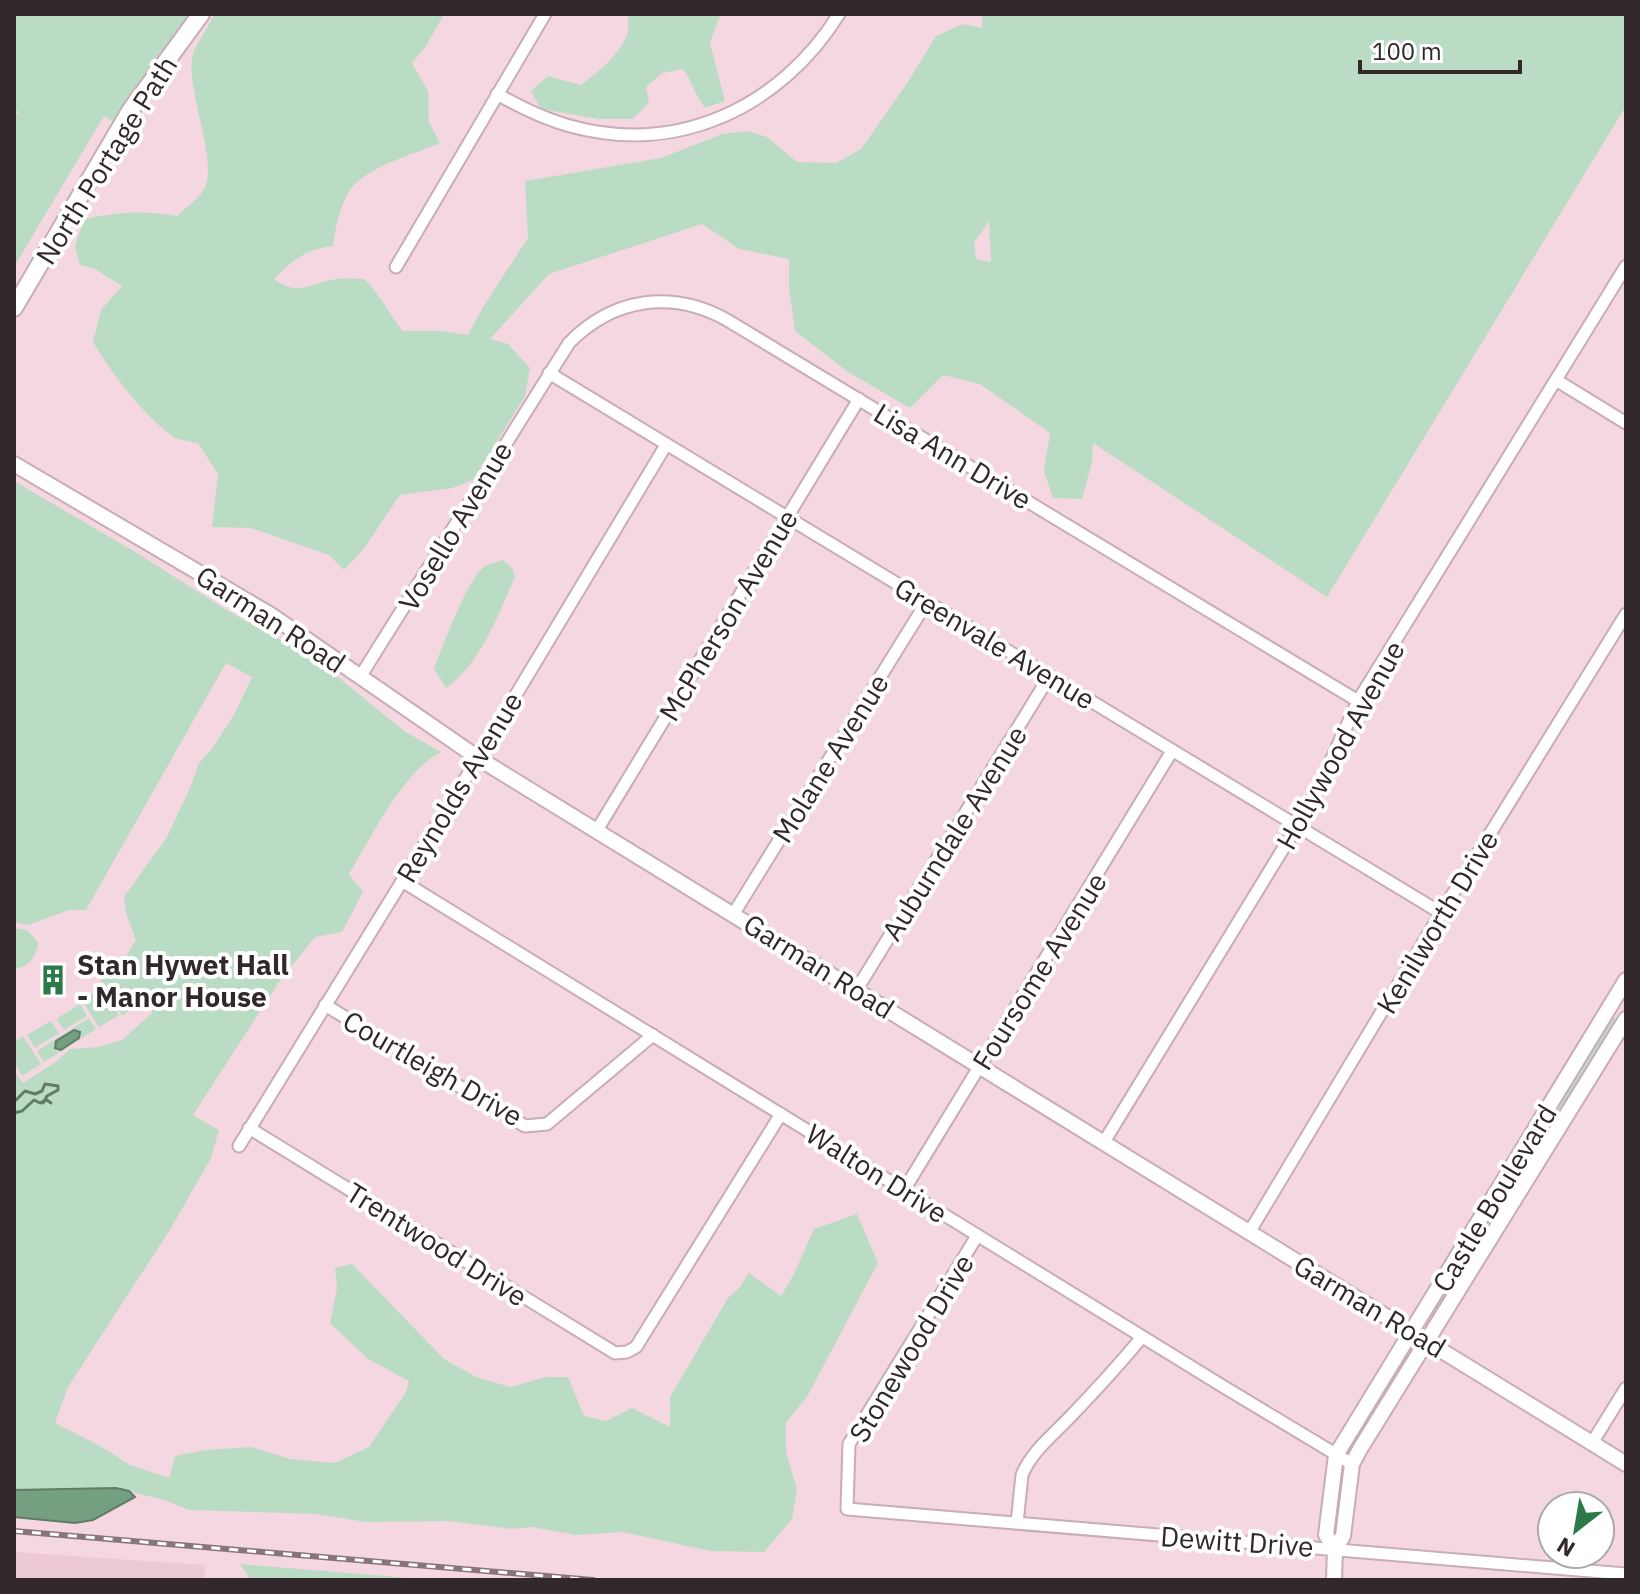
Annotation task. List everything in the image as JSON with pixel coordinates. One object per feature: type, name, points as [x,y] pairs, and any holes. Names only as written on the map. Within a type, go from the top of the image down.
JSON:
[{"type":"main road","name":"North Portage Path","points":[[14,308],[130,111],[201,14]]},
{"type":"street","points":[[396,267],[545,14]]},
{"type":"street","points":[[497,94],[552,120],[594,131],[642,134],[699,125],[737,111],[781,82],[818,46],[839,14]]},
{"type":"street","name":"Hollywood Avenue","points":[[1104,1142],[1297,826],[1320,785],[1358,701],[1626,266]]},
{"type":"street","name":"Lisa Ann Drive","points":[[549,373],[575,336],[604,315],[633,304],[670,301],[712,311],[1358,701]]},
{"type":"street","name":"Greenvale Avenue","points":[[549,373],[1441,913]]},
{"type":"street","name":"Vosello Avenue","points":[[360,677],[549,373]]},
{"type":"street","points":[[1556,380],[1626,423]]},
{"type":"street","name":"McPherson Avenue","points":[[597,830],[859,399]]},
{"type":"street","name":"Reynolds Avenue","points":[[239,1146],[666,445]]},
{"type":"street","name":"Garman Road","points":[[14,464],[271,615],[478,758],[1626,1464]]},
{"type":"street","name":"Molane Avenue","points":[[734,913],[926,603]]},
{"type":"street","name":"Kenilworth Drive","points":[[1250,1231],[1626,614]]},
{"type":"street","name":"Auburndale Avenue","points":[[857,989],[1049,677]]},
{"type":"street","name":"Foursome Avenue","points":[[904,1190],[1172,751]]},
{"type":"street","name":"Walton Drive","points":[[402,881],[1352,1464]]},
{"type":"street","name":"Castle Boulevard","points":[[1335,1549],[1326,1535],[1336,1455],[1626,980]]},
{"type":"street","points":[[1612,1004],[1626,1012]]},
{"type":"street","name":"Courtleigh Drive","points":[[325,1005],[525,1126],[547,1124],[653,1035]]},
{"type":"street","name":"Castle Boulevard","points":[[1334,1580],[1335,1549],[1343,1536],[1352,1464],[1626,1019]]},
{"type":"street","name":"Trentwood Drive","points":[[249,1128],[615,1353],[636,1347],[781,1114]]},
{"type":"street","points":[[1502,1185],[1518,1194]]},
{"type":"street","name":"Stonewood Drive","points":[[847,1509],[849,1444],[977,1236]]},
{"type":"street","points":[[1017,1523],[1025,1468],[1142,1337]]},
{"type":"street","points":[[1592,1443],[1626,1388]]},
{"type":"street","name":"Dewitt Drive","points":[[847,1509],[1626,1574]]},
{"type":"shaded area","points":[[14,14],[195,14],[116,123],[104,116],[14,267],[14,114],[19,113],[14,108]]},
{"type":"shaded area","points":[[214,14],[444,14],[426,46],[412,63],[428,91],[429,122],[440,143],[382,166],[361,179],[346,198],[333,246],[300,256],[274,279],[283,285],[298,288],[337,279],[364,279],[403,331],[468,335],[528,238],[525,181],[661,158],[722,134],[748,131],[767,137],[797,162],[836,163],[861,149],[936,36],[963,24],[982,28],[982,14],[1626,14],[1626,106],[1327,597],[1093,443],[1092,462],[1082,499],[1053,498],[1044,471],[1050,433],[980,384],[943,375],[910,408],[848,372],[795,331],[789,259],[739,249],[702,224],[549,274],[490,339],[508,344],[530,368],[525,396],[473,480],[452,488],[400,495],[363,550],[344,570],[329,555],[251,528],[212,527],[218,474],[198,443],[174,437],[140,406],[93,342],[101,310],[122,286],[95,269],[80,265],[75,246],[84,219],[130,213],[177,216],[204,189],[208,162],[194,90],[192,59]],"holes":[[[989,221],[991,261],[976,259],[974,243]]]},
{"type":"shaded area","points":[[628,14],[723,14],[710,43],[725,101],[705,108],[683,69],[662,73],[646,87],[649,103],[633,119],[599,119],[541,109],[531,91],[548,76],[581,85],[588,80],[624,42],[628,32]]},
{"type":"shaded area","points":[[14,481],[228,611],[317,660],[404,731],[441,752],[427,761],[401,789],[349,874],[363,892],[342,932],[315,937],[281,979],[193,1115],[219,1130],[211,1158],[171,1228],[68,1387],[55,1423],[130,1465],[169,1478],[175,1456],[206,1450],[251,1447],[290,1459],[335,1463],[369,1447],[406,1392],[409,1381],[368,1359],[330,1323],[337,1288],[335,1268],[352,1264],[444,1359],[476,1377],[510,1387],[546,1377],[568,1377],[584,1416],[606,1421],[632,1408],[670,1427],[670,1397],[728,1298],[749,1273],[781,1296],[814,1229],[857,1214],[878,1263],[808,1395],[786,1423],[786,1452],[797,1489],[792,1519],[764,1552],[710,1551],[623,1532],[576,1535],[532,1527],[512,1529],[449,1521],[366,1522],[316,1514],[189,1510],[116,1488],[14,1490],[14,1070],[23,1083],[70,1049],[98,1047],[122,1040],[151,1014],[153,1008],[145,1004],[122,1016],[98,975],[125,958],[136,940],[124,897],[167,837],[199,763],[235,713],[252,677],[226,663],[86,910],[69,910],[28,925],[14,922]]},
{"type":"shaded area","points":[[503,560],[512,568],[515,577],[502,607],[479,652],[446,688],[434,669],[456,614],[478,573],[485,566]]},
{"type":"shaded area","points":[[14,928],[27,930],[38,942],[31,960],[14,969]]},
{"type":"shaded area","points":[[102,987],[119,1015],[99,1027],[82,1000]]},
{"type":"shaded area","points":[[80,1004],[87,1016],[64,1030],[56,1019]]},
{"type":"shaded area","points":[[1613,1017],[1617,1021],[1521,1177],[1517,1172]]},
{"type":"shaded area","points":[[89,1018],[96,1029],[44,1062],[37,1051]]},
{"type":"shaded area","points":[[51,1021],[59,1033],[35,1048],[27,1035]]},
{"type":"shaded area","points":[[74,1030],[80,1032],[79,1038],[61,1050],[55,1048],[56,1041]]},
{"type":"shaded area","points":[[23,1036],[41,1064],[22,1076],[14,1062],[14,1042]]},
{"type":"shaded area","points":[[1503,1194],[1508,1198],[1436,1318],[1429,1313]]},
{"type":"shaded area","points":[[1404,1356],[1409,1360],[1354,1449],[1350,1448],[1348,1444]]},
{"type":"shaded area","points":[[116,1488],[129,1491],[135,1497],[93,1520],[75,1523],[14,1517],[14,1490]]},
{"type":"shaded area","points":[[14,1552],[205,1565],[204,1580],[14,1580]]},
{"type":"shaded area","points":[[240,1564],[434,1580],[251,1580]]},
{"type":"waterway","points":[[14,1102],[25,1091],[35,1094],[42,1091],[45,1084],[58,1086],[58,1090],[47,1096],[43,1103]]},
{"type":"waterway","points":[[14,1113],[22,1111],[34,1100],[51,1103]]},
{"type":"railway","points":[[14,1531],[593,1580]]},
{"type":"place","name":"Stan Hywet Hall - Manor House","points":[[53,980]]}]
